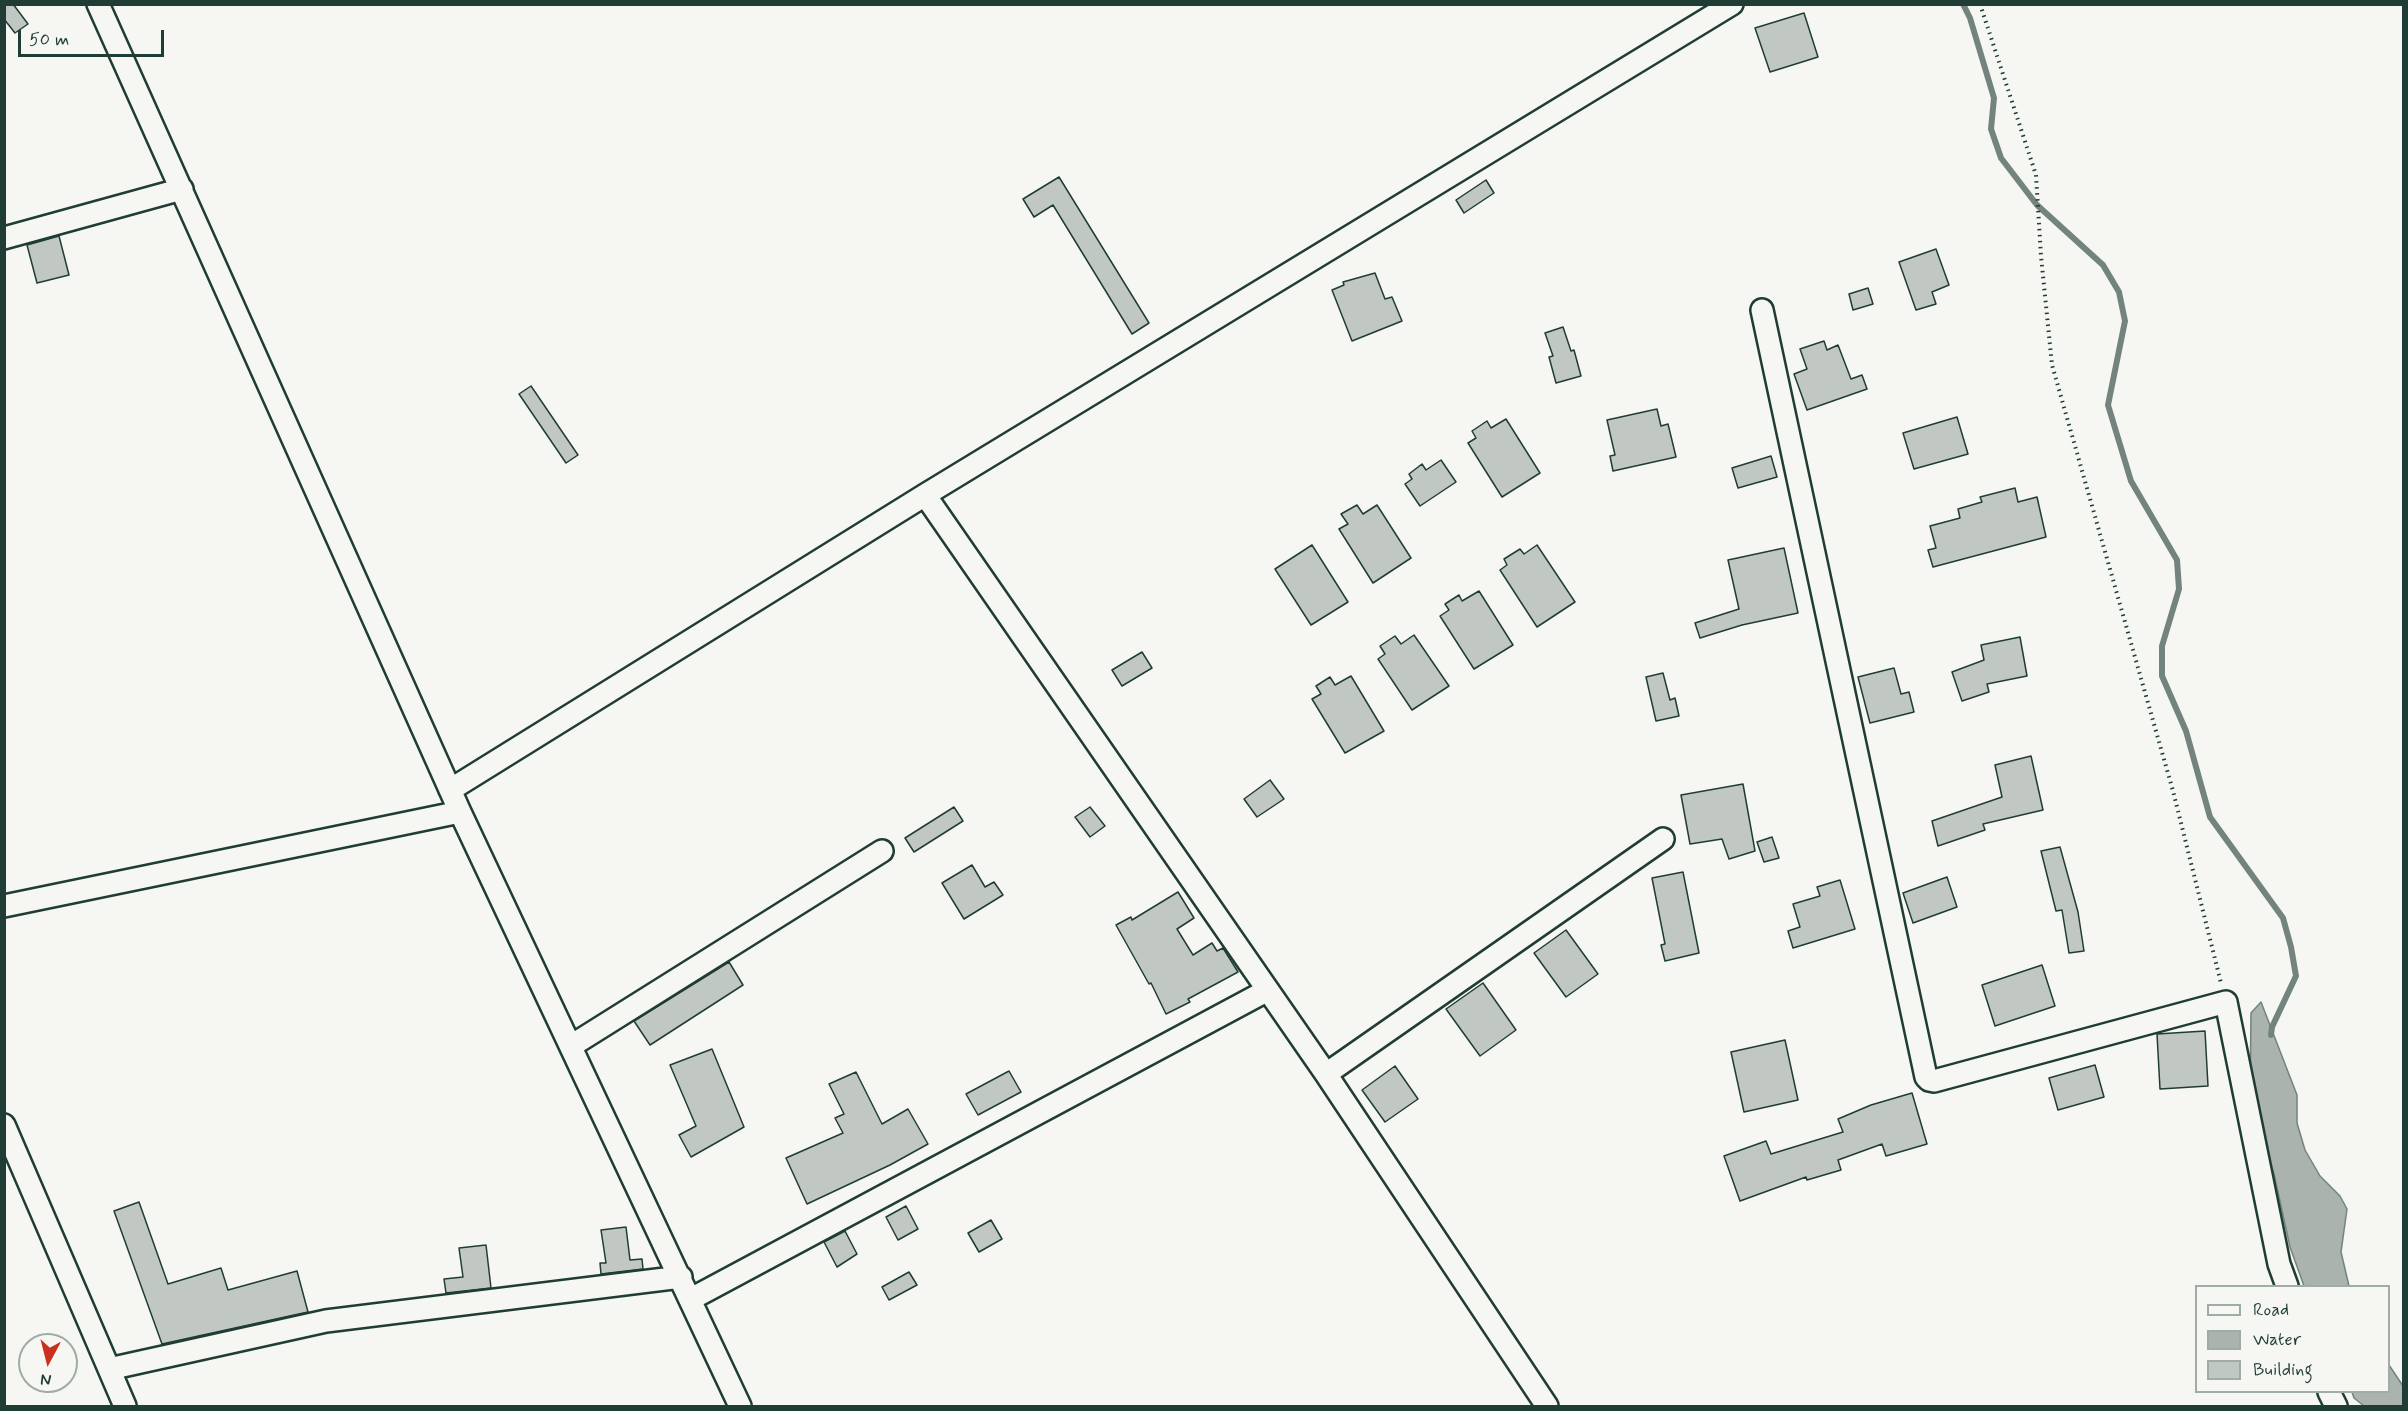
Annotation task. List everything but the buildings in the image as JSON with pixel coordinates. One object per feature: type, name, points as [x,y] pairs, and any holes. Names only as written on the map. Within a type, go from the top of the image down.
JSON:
[{"type":"street","points":[[98,4],[460,813],[681,1277],[740,1407]]},
{"type":"street","points":[[450,790],[925,495],[1732,4]]},
{"type":"street","points":[[4,238],[182,189]]},
{"type":"street","points":[[1762,310],[1926,1077],[1935,1081],[2226,1002],[2279,1264],[2286,1285]]},
{"type":"street","points":[[925,495],[1326,1074],[1547,1407]]},
{"type":"street","points":[[4,906],[460,813]]},
{"type":"street","points":[[1326,1074],[1663,839]]},
{"type":"street","points":[[571,1046],[882,851]]},
{"type":"street","points":[[691,1299],[1268,990]]},
{"type":"street","points":[[4,1125],[125,1407]]},
{"type":"street","points":[[109,1369],[326,1321],[681,1277]]},
{"type":"street","points":[[2329,1393],[2336,1407]]},
{"type":"path","points":[[1980,4],[2036,175],[2052,366],[2173,791],[2226,1002]]},
{"type":"water","points":[[2261,1002],[2297,1095],[2297,1123],[2305,1150],[2320,1176],[2340,1196],[2347,1209],[2341,1252],[2349,1285],[2304,1285],[2290,1247],[2274,1174],[2250,1104],[2251,1013]]},
{"type":"water","points":[[2390,1366],[2403,1386],[2403,1406],[2364,1406],[2354,1398],[2352,1393],[2390,1393]]},
{"type":"waterway","points":[[1963,4],[1970,18],[1994,98],[1991,129],[2001,158],[2037,205],[2103,265],[2119,292],[2125,321],[2108,405],[2131,481],[2177,560],[2179,589],[2162,646],[2162,676],[2186,731],[2210,817],[2283,918],[2291,947],[2296,976],[2272,1027],[2271,1035]]}]
